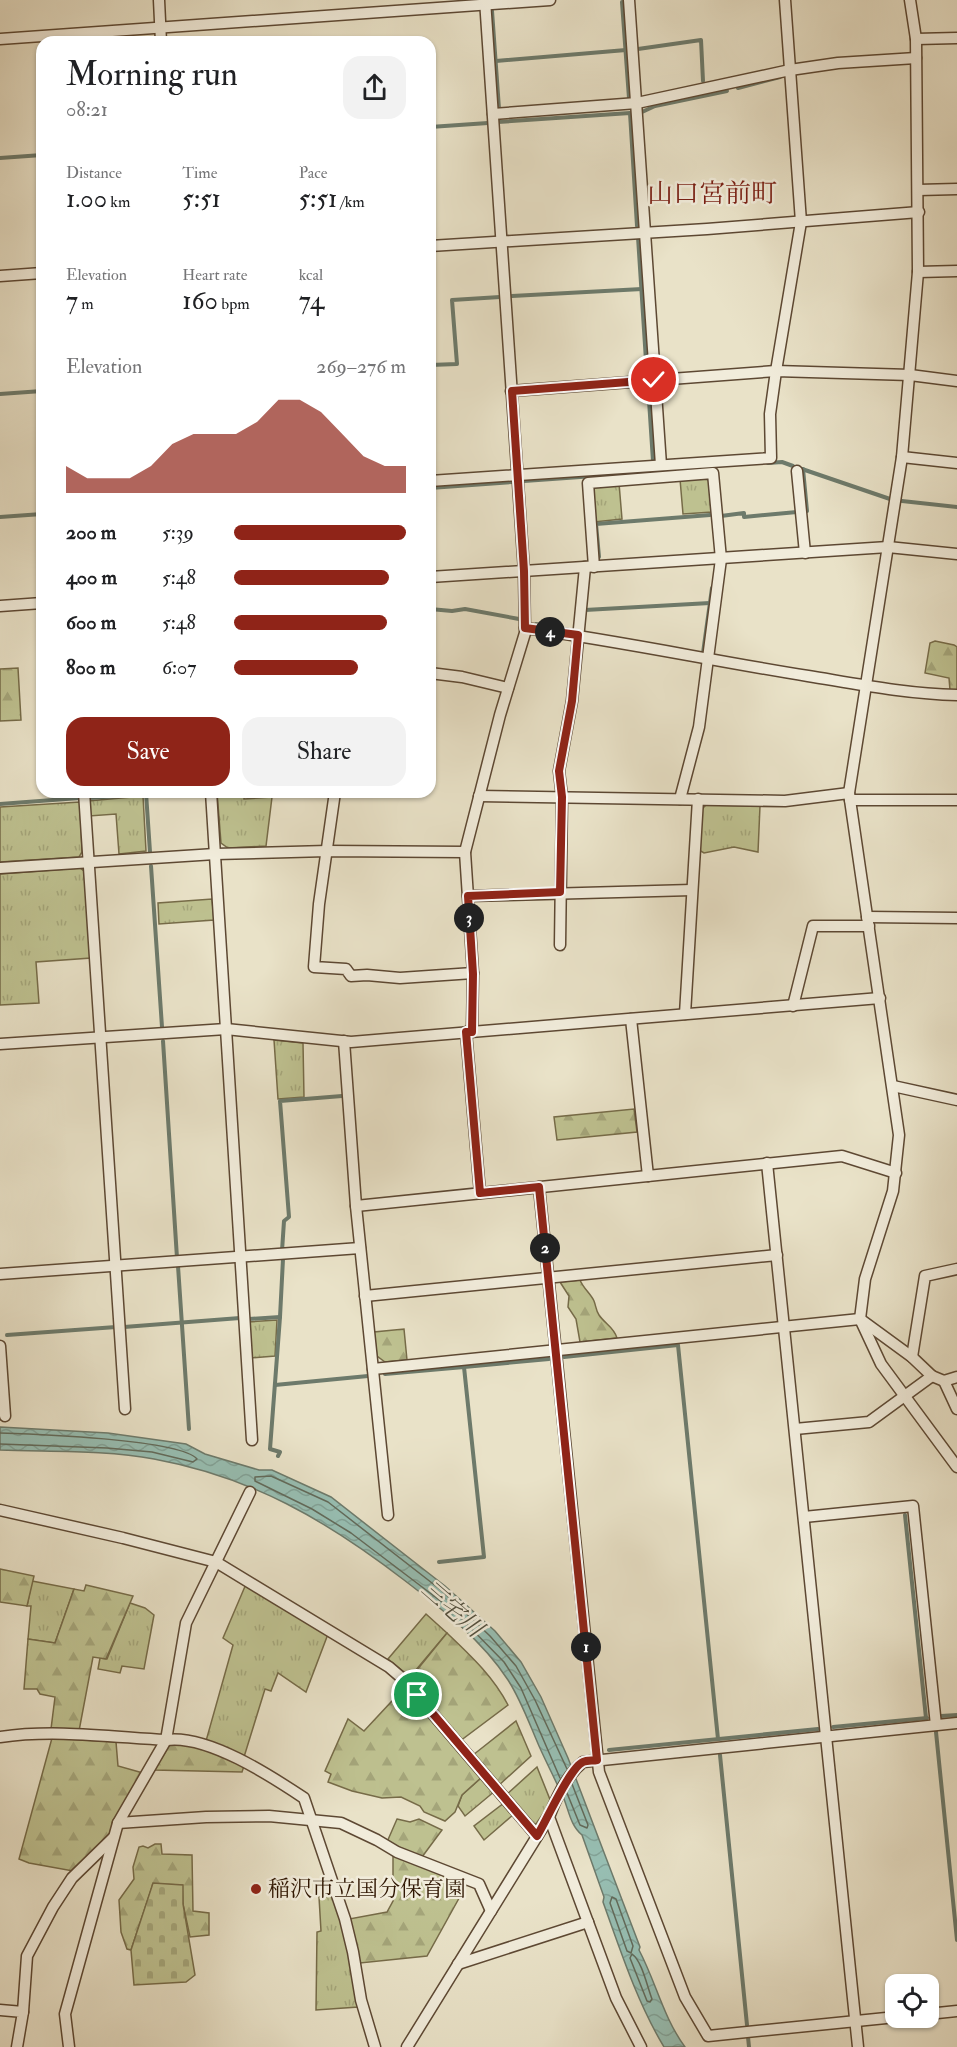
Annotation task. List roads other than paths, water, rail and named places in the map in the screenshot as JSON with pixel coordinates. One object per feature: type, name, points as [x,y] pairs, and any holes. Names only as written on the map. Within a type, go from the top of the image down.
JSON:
[{"type":"street","points":[[159,0],[161,36]]},
{"type":"street","points":[[40,36],[485,2],[550,0]]},
{"type":"street","points":[[629,0],[661,465]]},
{"type":"street","points":[[436,481],[771,458],[771,414],[776,371],[801,222],[785,0]]},
{"type":"street","points":[[910,0],[916,39],[918,272],[902,457],[849,797],[899,1135],[893,1191],[866,1279],[860,1319],[881,1364],[957,1467]]},
{"type":"street","points":[[480,1193],[469,1032],[473,974],[465,852],[508,688],[525,633],[524,571],[485,2]]},
{"type":"street","points":[[0,39],[36,36]]},
{"type":"street","points":[[916,39],[957,38]]},
{"type":"street","points":[[493,114],[637,103],[790,70],[838,63],[916,58]]},
{"type":"street","points":[[918,190],[957,189]]},
{"type":"street","points":[[436,246],[645,233],[918,212]]},
{"type":"street","points":[[918,272],[957,271]]},
{"type":"street","points":[[0,276],[36,273]]},
{"type":"street","points":[[512,391],[776,371],[910,375],[957,381]]},
{"type":"street","points":[[902,457],[957,463]]},
{"type":"street","points":[[797,471],[805,553]]},
{"type":"street","points":[[561,945],[562,797],[559,771],[572,701],[578,635],[589,567],[588,483],[713,473],[721,559],[699,727],[680,799]]},
{"type":"street","points":[[436,577],[888,547],[957,554]]},
{"type":"street","points":[[0,606],[36,603]]},
{"type":"street","points":[[525,628],[578,635],[708,660],[866,686],[957,694]]},
{"type":"street","points":[[436,674],[462,677],[508,688]]},
{"type":"street","points":[[479,795],[785,801],[849,797],[957,800]]},
{"type":"street","points":[[84,798],[125,1409]]},
{"type":"street","points":[[211,798],[252,1440]]},
{"type":"street","points":[[334,798],[319,904],[314,967],[346,969],[351,976],[400,978],[473,974]]},
{"type":"street","points":[[685,1014],[698,799]]},
{"type":"street","points":[[0,868],[215,854],[327,851],[465,852]]},
{"type":"street","points":[[468,896],[692,890]]},
{"type":"street","points":[[793,1006],[813,926],[957,918]]},
{"type":"street","points":[[0,1044],[226,1029],[344,1041],[880,998]]},
{"type":"street","points":[[631,1019],[648,1176]]},
{"type":"street","points":[[344,1041],[356,1206],[388,1515]]},
{"type":"street","points":[[893,1086],[957,1100]]},
{"type":"street","points":[[356,1206],[843,1156],[896,1173]]},
{"type":"street","points":[[767,1163],[858,2047]]},
{"type":"street","points":[[539,1187],[599,1772],[685,1997],[708,2036],[885,2018]]},
{"type":"street","points":[[0,1274],[360,1248]]},
{"type":"street","points":[[365,1296],[777,1255]]},
{"type":"street","points":[[912,1357],[925,1276],[957,1269]]},
{"type":"street","points":[[373,1369],[860,1319],[912,1357],[932,1376],[944,1381],[957,1377]]},
{"type":"street","points":[[0,1346],[5,1416]]},
{"type":"street","points":[[795,1429],[869,1422],[932,1376]]},
{"type":"street","points":[[944,1381],[957,1410]]},
{"type":"street","points":[[69,2047],[64,2014],[118,1823],[166,1740],[186,1623],[250,1492]]},
{"type":"street","points":[[804,1516],[913,1506],[936,1725]]},
{"type":"street","points":[[0,1510],[216,1562],[388,1667],[403,1679],[537,1836]]},
{"type":"street","points":[[407,2047],[549,1817],[557,1798],[577,1767],[583,1762],[957,1723]]},
{"type":"street","points":[[0,1737],[20,1734],[51,1734],[166,1740],[179,1738],[238,1759],[304,1798],[345,1919],[361,2000],[375,2047]]},
{"type":"street","points":[[118,1823],[206,1817],[269,1816],[341,1823],[397,1852],[479,1884],[491,1911]]},
{"type":"street","points":[[549,1817],[616,1998],[639,2047]]},
{"type":"street","points":[[17,2047],[23,2012],[27,1956],[53,1907],[72,1878],[114,1838]]},
{"type":"street","points":[[458,1964],[588,1922]]},
{"type":"street","points":[[0,2010],[23,2012]]},
{"type":"street","points":[[939,2013],[957,2011]]},
{"type":"water","name":"三宅川","points":[[0,1427],[108,1433],[186,1444],[205,1454],[259,1470],[272,1470],[331,1497],[445,1586],[495,1631],[521,1662],[541,1697],[568,1758],[640,1947],[639,1950],[665,2012],[685,2047],[664,2047],[654,2030],[623,1958],[582,1835],[573,1823],[521,1704],[498,1665],[461,1626],[433,1602],[346,1538],[256,1489],[190,1467],[136,1456],[0,1450]]},
{"type":"waterway","points":[[622,2],[629,98]]},
{"type":"waterway","points":[[492,11],[499,109]]},
{"type":"waterway","points":[[638,49],[701,40],[703,81]]},
{"type":"waterway","points":[[496,61],[626,50]]},
{"type":"waterway","points":[[738,88],[780,77]]},
{"type":"waterway","points":[[642,112],[655,106],[727,91]]},
{"type":"waterway","points":[[498,122],[630,113],[637,226]]},
{"type":"waterway","points":[[436,127],[488,123]]},
{"type":"waterway","points":[[0,158],[36,155]]},
{"type":"waterway","points":[[638,237],[647,376]]},
{"type":"waterway","points":[[512,296],[642,289]]},
{"type":"waterway","points":[[436,365],[457,364],[452,300],[500,297]]},
{"type":"waterway","points":[[648,385],[653,461]]},
{"type":"waterway","points":[[0,394],[36,391]]},
{"type":"waterway","points":[[768,463],[782,462],[793,466]]},
{"type":"waterway","points":[[524,481],[707,468]]},
{"type":"waterway","points":[[802,469],[890,499]]},
{"type":"waterway","points":[[803,469],[807,511]]},
{"type":"waterway","points":[[436,488],[512,482]]},
{"type":"waterway","points":[[902,501],[957,507]]},
{"type":"waterway","points":[[721,516],[744,513],[744,517],[797,512]]},
{"type":"waterway","points":[[0,517],[36,514]]},
{"type":"waterway","points":[[599,557],[596,524],[710,515]]},
{"type":"waterway","points":[[699,653],[703,653],[712,588]]},
{"type":"waterway","points":[[585,610],[710,603]]},
{"type":"waterway","points":[[436,610],[465,609],[519,619]]},
{"type":"waterway","points":[[536,624],[548,626]]},
{"type":"waterway","points":[[0,804],[79,798]]},
{"type":"waterway","points":[[146,798],[150,852]]},
{"type":"waterway","points":[[151,866],[162,1027]]},
{"type":"waterway","points":[[163,1041],[177,1258]]},
{"type":"waterway","points":[[282,1251],[284,1221],[289,1217],[280,1101],[342,1096]]},
{"type":"waterway","points":[[280,1317],[283,1259]]},
{"type":"waterway","points":[[178,1266],[189,1429]]},
{"type":"waterway","points":[[249,1319],[280,1317],[270,1449],[280,1452],[278,1456]]},
{"type":"waterway","points":[[124,1327],[240,1318]]},
{"type":"waterway","points":[[7,1335],[116,1327]]},
{"type":"waterway","points":[[564,1357],[678,1345],[718,1739]]},
{"type":"waterway","points":[[464,1367],[549,1359]]},
{"type":"waterway","points":[[385,1374],[464,1367],[484,1557],[439,1562]]},
{"type":"waterway","points":[[275,1385],[368,1376]]},
{"type":"waterway","points":[[905,1515],[926,1718]]},
{"type":"waterway","points":[[941,1716],[957,1715]]},
{"type":"waterway","points":[[833,1727],[927,1718]]},
{"type":"waterway","points":[[609,1750],[818,1729]]},
{"type":"waterway","points":[[936,1732],[957,1940]]},
{"type":"waterway","points":[[720,1755],[747,2025]]},
{"type":"waterway","points":[[748,2037],[749,2047]]},
{"type":"place","name":"稲沢市立国分保育園","points":[[256,1889]]},
{"type":"district","name":"山口宮前町","points":[[712,194]]}]
